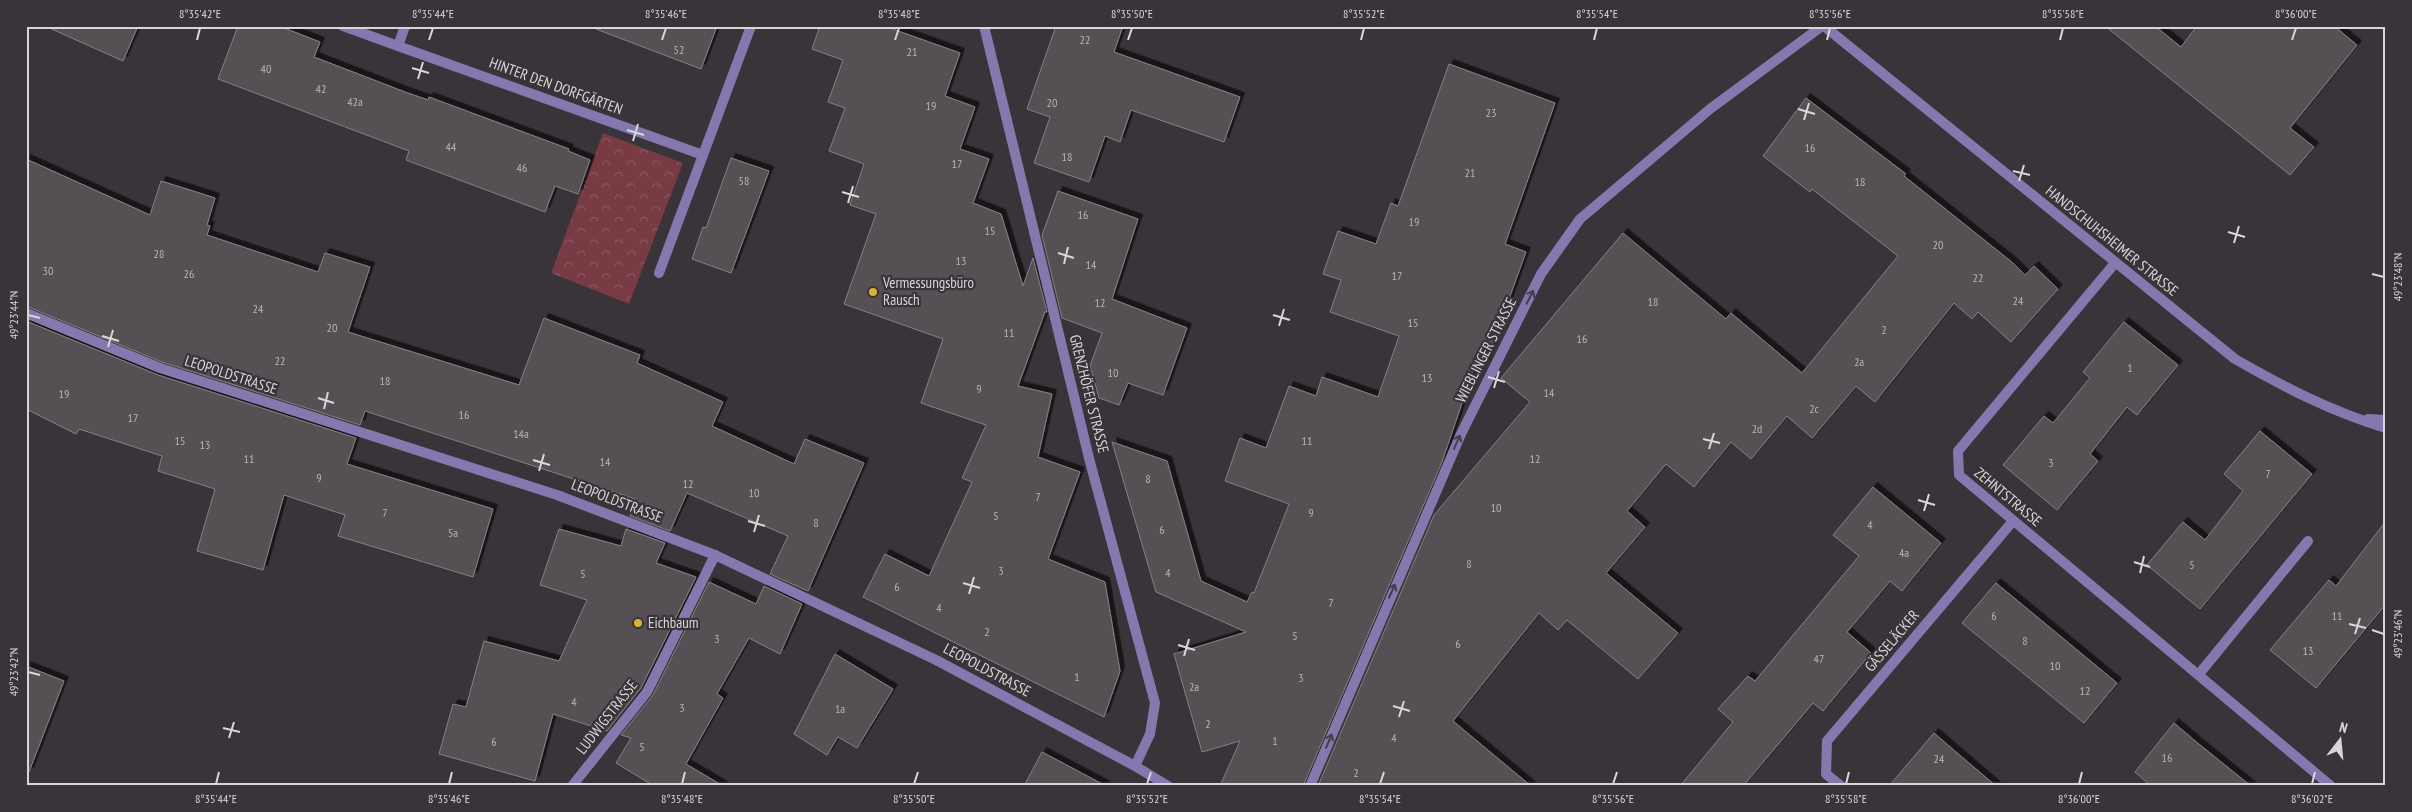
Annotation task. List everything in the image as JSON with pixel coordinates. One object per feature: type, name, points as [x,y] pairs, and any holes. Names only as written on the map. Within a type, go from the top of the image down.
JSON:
[{"type":"street","name":"HINTER DEN DORFGÄRTEN","points":[[342,26],[703,155]]},
{"type":"street","points":[[398,46],[405,26]]},
{"type":"street","points":[[659,273],[751,26]]},
{"type":"street","name":"GRENZHÖFER STRASSE","points":[[984,26],[1090,462],[1155,703],[1150,734],[1135,766]]},
{"type":"street","name":"HANDSCHUHSHEIMER STRASSE","points":[[1823,26],[2235,359],[2298,395],[2350,417],[2386,428]]},
{"type":"street","name":"WIEBLINGER STRASSE","points":[[1310,786],[1461,434],[1541,274],[1580,219],[1710,109],[1823,26]]},
{"type":"street","name":"ZEHNTSTRASSE","points":[[2115,262],[1958,451],[1959,475],[2331,786]]},
{"type":"street","name":"LEOPOLDSTRASSE","points":[[26,313],[160,368],[557,495],[715,555],[936,660],[1135,766],[1168,786]]},
{"type":"street","name":"HANDSCHUHSHEIMER STRASSE","points":[[2350,417],[2386,420]]},
{"type":"street","name":"GÄSSELÄCKER","points":[[1841,786],[1826,774],[1827,741],[2013,521]]},
{"type":"street","points":[[2199,674],[2308,541]]},
{"type":"street","name":"LUDWIGSTRASSE","points":[[572,786],[648,692],[715,555]]},
{"type":"green space","points":[[603,133],[683,163],[629,304],[551,273]]},
{"type":"building","points":[[45,26],[138,26],[123,61]]},
{"type":"building","points":[[238,26],[279,26],[320,42],[314,57],[405,92],[428,100],[429,97],[569,149],[568,151],[590,160],[578,194],[555,186],[545,212],[406,160],[409,151],[218,79]]},
{"type":"building","points":[[596,26],[717,26],[701,69],[596,29]]},
{"type":"building","points":[[820,26],[884,26],[960,53],[945,96],[975,107],[960,149],[989,159],[973,203],[1001,214],[1023,286],[1033,258],[1047,312],[1045,312],[1018,386],[1052,394],[1038,457],[1080,472],[1048,559],[1105,582],[1120,671],[1104,717],[863,597],[885,554],[929,576],[972,482],[962,478],[986,425],[921,403],[943,339],[844,304],[876,214],[850,205],[864,164],[829,151],[845,108],[828,102],[843,60],[812,49]]},
{"type":"building","points":[[1056,26],[1123,26],[1114,52],[1240,97],[1224,142],[1131,110],[1120,142],[1105,136],[1089,182],[1034,163],[1050,117],[1027,109]]},
{"type":"building","points":[[2105,26],[2155,26],[2181,47],[2197,26],[2334,26],[2357,45],[2290,128],[2314,147],[2290,175]]},
{"type":"building","points":[[1449,64],[1555,103],[1505,244],[1526,252],[1485,365],[1477,359],[1442,462],[1303,786],[1220,786],[1240,741],[1202,752],[1174,654],[1246,632],[1156,592],[1112,442],[1167,461],[1201,581],[1247,602],[1252,592],[1254,593],[1289,504],[1225,481],[1240,438],[1266,448],[1289,386],[1316,396],[1322,377],[1378,397],[1399,336],[1330,312],[1341,280],[1323,274],[1338,231],[1376,244],[1391,203],[1398,206]]},
{"type":"building","points":[[1806,98],[1906,174],[1904,176],[2013,263],[2025,275],[2034,266],[2058,289],[2011,342],[1978,312],[1972,319],[1954,303],[1875,402],[1856,386],[1812,438],[1787,416],[1751,459],[1731,442],[1694,487],[1666,464],[1627,511],[1645,527],[1606,573],[1678,633],[1638,679],[1567,620],[1558,630],[1539,613],[1453,721],[1531,786],[1318,786],[1434,515],[1530,402],[1501,378],[1623,233],[1726,319],[1731,313],[1802,373],[1898,256],[1812,189],[1810,192],[1763,156]]},
{"type":"building","points":[[731,158],[769,171],[731,273],[692,259],[703,227],[706,228]]},
{"type":"building","points":[[26,159],[150,215],[161,181],[215,198],[207,225],[210,226],[207,235],[318,272],[325,253],[370,267],[348,332],[519,385],[544,318],[640,355],[637,363],[723,402],[712,426],[794,464],[805,439],[864,463],[808,591],[770,574],[788,536],[687,493],[670,531],[630,516],[635,499],[365,411],[360,425],[162,362],[26,306]]},
{"type":"building","points":[[1058,191],[1138,219],[1112,299],[1187,328],[1163,395],[1128,383],[1119,405],[1099,398],[1090,366],[1102,333],[1062,318],[1042,235]]},
{"type":"building","points":[[26,321],[158,375],[356,438],[347,464],[493,509],[473,577],[338,536],[345,515],[284,495],[263,570],[197,551],[215,489],[158,471],[162,456],[79,429],[76,434],[26,409]]},
{"type":"building","points":[[2124,322],[2178,365],[2137,415],[2127,407],[2090,454],[2098,461],[2057,510],[2003,465],[2044,416],[2053,423],[2090,378],[2083,372]]},
{"type":"building","points":[[2260,431],[2312,474],[2200,609],[2147,565],[2183,522],[2205,540],[2243,491],[2224,474]]},
{"type":"building","points":[[1873,487],[1941,543],[1902,591],[1890,581],[1847,632],[1871,653],[1823,711],[1813,703],[1743,786],[1680,786],[1733,722],[1718,709],[1748,676],[1755,681],[1859,556],[1833,535]]},
{"type":"building","points":[[2386,521],[2386,604],[2316,688],[2270,650],[2329,580],[2336,586]]},
{"type":"building","points":[[559,529],[621,546],[626,529],[665,543],[656,563],[696,577],[641,688],[607,731],[553,714],[535,781],[439,754],[453,704],[466,707],[484,641],[559,661],[587,600],[540,585]]},
{"type":"building","points":[[709,582],[756,604],[764,586],[802,604],[780,654],[749,638],[717,694],[723,698],[686,764],[723,786],[654,786],[616,763],[631,738],[621,735],[653,695]]},
{"type":"building","points":[[1996,583],[2117,683],[2084,723],[1962,623]]},
{"type":"building","points":[[835,654],[893,689],[857,748],[838,737],[827,755],[794,734]]},
{"type":"building","points":[[26,666],[64,681],[29,772],[26,772]]},
{"type":"building","points":[[2174,723],[2251,786],[2151,786],[2135,772]]},
{"type":"building","points":[[1934,733],[1956,752],[1996,786],[1889,786]]},
{"type":"building","points":[[1042,752],[1106,786],[1024,786]]},
{"type":"place","name":"Vermessungsbüro Rausch","points":[[873,292]]},
{"type":"place","name":"Eichbaum","points":[[638,623]]}]
